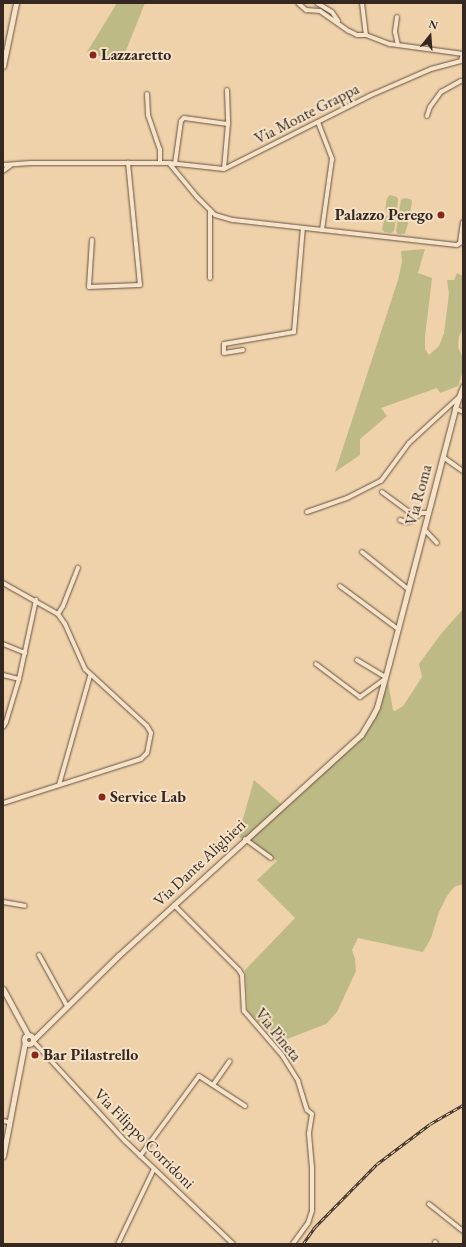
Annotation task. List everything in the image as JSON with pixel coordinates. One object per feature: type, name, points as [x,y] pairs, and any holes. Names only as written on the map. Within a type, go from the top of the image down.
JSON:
[{"type":"street","points":[[3,66],[16,3]]},
{"type":"street","points":[[298,3],[306,10],[320,11],[357,35],[366,35],[398,46],[463,54],[461,61],[463,66]]},
{"type":"street","points":[[317,3],[332,12],[339,24]]},
{"type":"street","points":[[362,3],[366,35]]},
{"type":"street","points":[[397,17],[395,32],[398,46]]},
{"type":"street","name":"Via Monte Grappa","points":[[224,169],[369,96],[431,69],[461,61]]},
{"type":"street","points":[[427,116],[430,107],[441,92],[461,81]]},
{"type":"street","points":[[3,165],[31,163],[160,163],[224,169],[228,124],[227,90]]},
{"type":"street","points":[[147,94],[148,114],[160,149],[160,163]]},
{"type":"street","points":[[175,164],[182,119],[228,124]]},
{"type":"street","points":[[318,122],[332,159],[322,230]]},
{"type":"street","points":[[92,240],[89,287],[140,285],[128,163]]},
{"type":"street","points":[[169,164],[215,215],[233,220],[457,245],[460,243],[463,222]]},
{"type":"street","points":[[3,171],[13,165]]},
{"type":"street","points":[[210,210],[210,278]]},
{"type":"street","points":[[243,350],[224,352],[224,344],[294,332],[303,228]]},
{"type":"street","name":"Via Roma","points":[[372,717],[377,707],[385,678],[455,408],[463,386]]},
{"type":"street","points":[[307,512],[347,498],[381,482],[409,444],[459,397]]},
{"type":"street","points":[[455,408],[463,412]]},
{"type":"street","points":[[443,457],[463,471]]},
{"type":"street","points":[[382,492],[416,517]]},
{"type":"street","points":[[400,520],[406,522],[411,521],[421,513],[428,513]]},
{"type":"street","points":[[424,528],[437,543]]},
{"type":"street","points":[[362,552],[408,589]]},
{"type":"street","points":[[58,614],[63,606],[78,568]]},
{"type":"street","points":[[3,583],[36,600],[58,614],[65,624],[85,670],[147,726],[151,733],[151,743],[148,753],[141,759],[3,803]]},
{"type":"street","points":[[340,586],[398,629]]},
{"type":"street","points":[[3,727],[6,722],[19,679],[36,600]]},
{"type":"street","points":[[3,644],[25,653]]},
{"type":"street","points":[[316,664],[360,697],[385,678],[357,660]]},
{"type":"street","points":[[3,675],[19,679]]},
{"type":"street","points":[[59,785],[90,676]]},
{"type":"street","name":"Via Dante Alighieri","points":[[29,1040],[44,1029],[174,905],[361,735],[372,717]]},
{"type":"street","points":[[246,839],[271,858]]},
{"type":"street","points":[[3,902],[25,906]]},
{"type":"street","name":"Via Pineta","points":[[174,905],[239,970],[242,975],[244,1012],[282,1055],[298,1081],[307,1110],[312,1114],[309,1134],[312,1166],[312,1211],[308,1223],[293,1244]]},
{"type":"street","points":[[39,955],[67,1006]]},
{"type":"street","points":[[3,989],[29,1040],[22,1059],[3,1156]]},
{"type":"street","name":"Via Filippo Corridoni","points":[[29,1040],[40,1049],[140,1156],[233,1244]]},
{"type":"street","points":[[213,1085],[230,1061]]},
{"type":"street","points":[[140,1156],[199,1076],[245,1106]]},
{"type":"street","points":[[3,1121],[9,1122]]},
{"type":"street","points":[[118,1244],[154,1169]]},
{"type":"street","points":[[429,1204],[463,1231]]},
{"type":"shaded area","points":[[117,3],[145,3],[121,63],[87,52]]},
{"type":"shaded area","points":[[390,195],[397,197],[398,199],[397,212],[394,214],[387,212],[385,209],[387,198]]},
{"type":"shaded area","points":[[404,198],[412,201],[410,214],[408,215],[400,214],[399,212],[401,200]]},
{"type":"shaded area","points":[[387,215],[394,216],[396,219],[394,231],[391,233],[384,232],[382,229],[385,217]]},
{"type":"shaded area","points":[[400,217],[407,218],[409,220],[405,234],[398,234],[396,231],[398,219]]},
{"type":"shaded area","points":[[425,249],[418,273],[432,278],[425,337],[425,349],[429,355],[439,346],[444,333],[449,294],[447,280],[454,280],[457,273],[463,276],[463,328],[459,337],[458,347],[463,358],[463,371],[458,386],[440,393],[437,388],[381,408],[387,416],[360,439],[360,455],[335,472],[398,280],[402,262],[401,251]]},
{"type":"shaded area","points":[[463,609],[463,884],[454,887],[447,896],[439,912],[431,938],[423,952],[358,938],[352,950],[355,959],[356,971],[337,1012],[326,1024],[277,1043],[248,1011],[245,970],[295,918],[257,880],[277,861],[238,836],[254,780],[285,807],[354,742],[356,745],[380,708],[388,681],[393,710],[395,711],[403,706],[422,677],[419,664],[441,634]]},
{"type":"railway","points":[[303,1244],[315,1227],[377,1164],[430,1124],[463,1105]]},
{"type":"place","name":"Lazzaretto","points":[[93,55]]},
{"type":"place","name":"Palazzo Perego","points":[[441,215]]},
{"type":"place","name":"Service Lab","points":[[102,797]]},
{"type":"place","name":"Bar Pilastrello","points":[[35,1055]]}]
